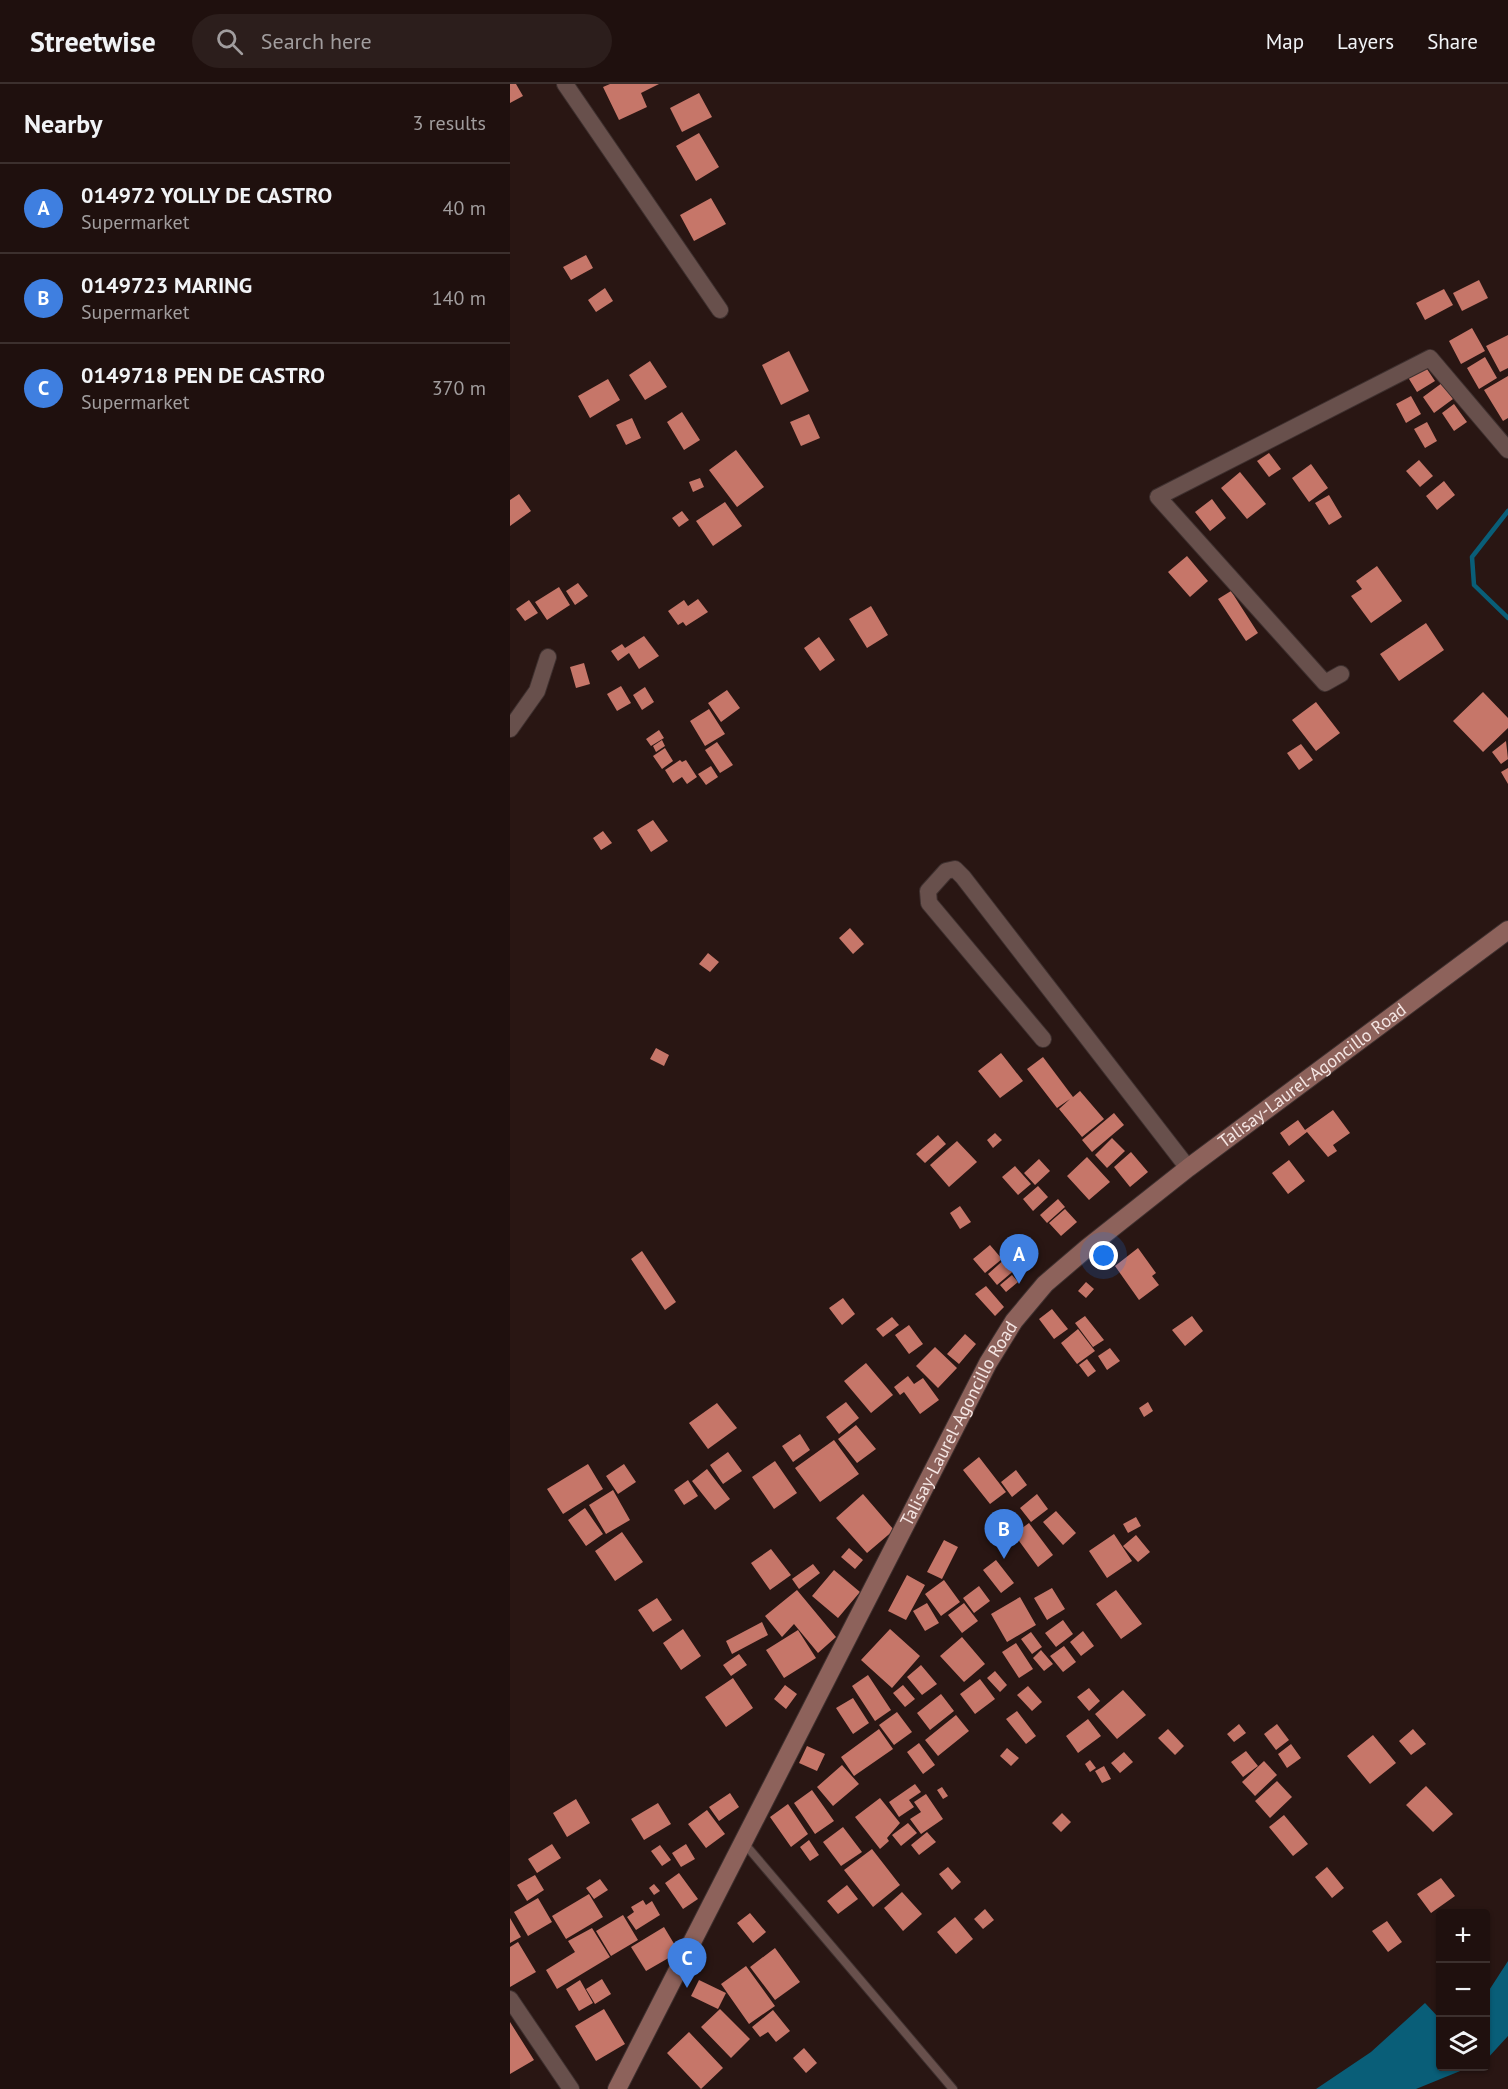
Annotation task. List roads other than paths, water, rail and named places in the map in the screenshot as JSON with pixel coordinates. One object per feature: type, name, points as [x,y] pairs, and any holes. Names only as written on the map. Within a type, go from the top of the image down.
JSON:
[{"type":"main road","name":"Talisay-Laurel-Agoncillo Road","points":[[617,2089],[988,1363],[1014,1320],[1046,1284],[1188,1168],[1508,930]]},
{"type":"street","points":[[565,84],[720,310]]},
{"type":"street","points":[[1341,674],[1325,683],[1158,497],[1430,358],[1508,450]]},
{"type":"street","points":[[510,729],[537,691],[548,657]]},
{"type":"street","points":[[1043,1039],[929,903],[928,891],[946,871],[955,869],[963,877],[1188,1168]]},
{"type":"street","points":[[510,1999],[571,2089]]},
{"type":"lane","points":[[744,1843],[953,2089]]},
{"type":"water","points":[[1508,1961],[1508,2036],[1490,2056],[1490,2017],[1490,1989]]},
{"type":"water","points":[[1425,2003],[1436,2015],[1436,2071],[1460,2071],[1416,2089],[1316,2089],[1371,2052]]},
{"type":"waterway","points":[[1508,511],[1472,557],[1474,585],[1508,618]]},
{"type":"place","name":"014972 YOLLY DE CASTRO","points":[[1019,1284]]},
{"type":"place","name":"0149723 MARING","points":[[1004,1559]]},
{"type":"place","name":"0149718 PEN DE CASTRO","points":[[687,1988]]}]
